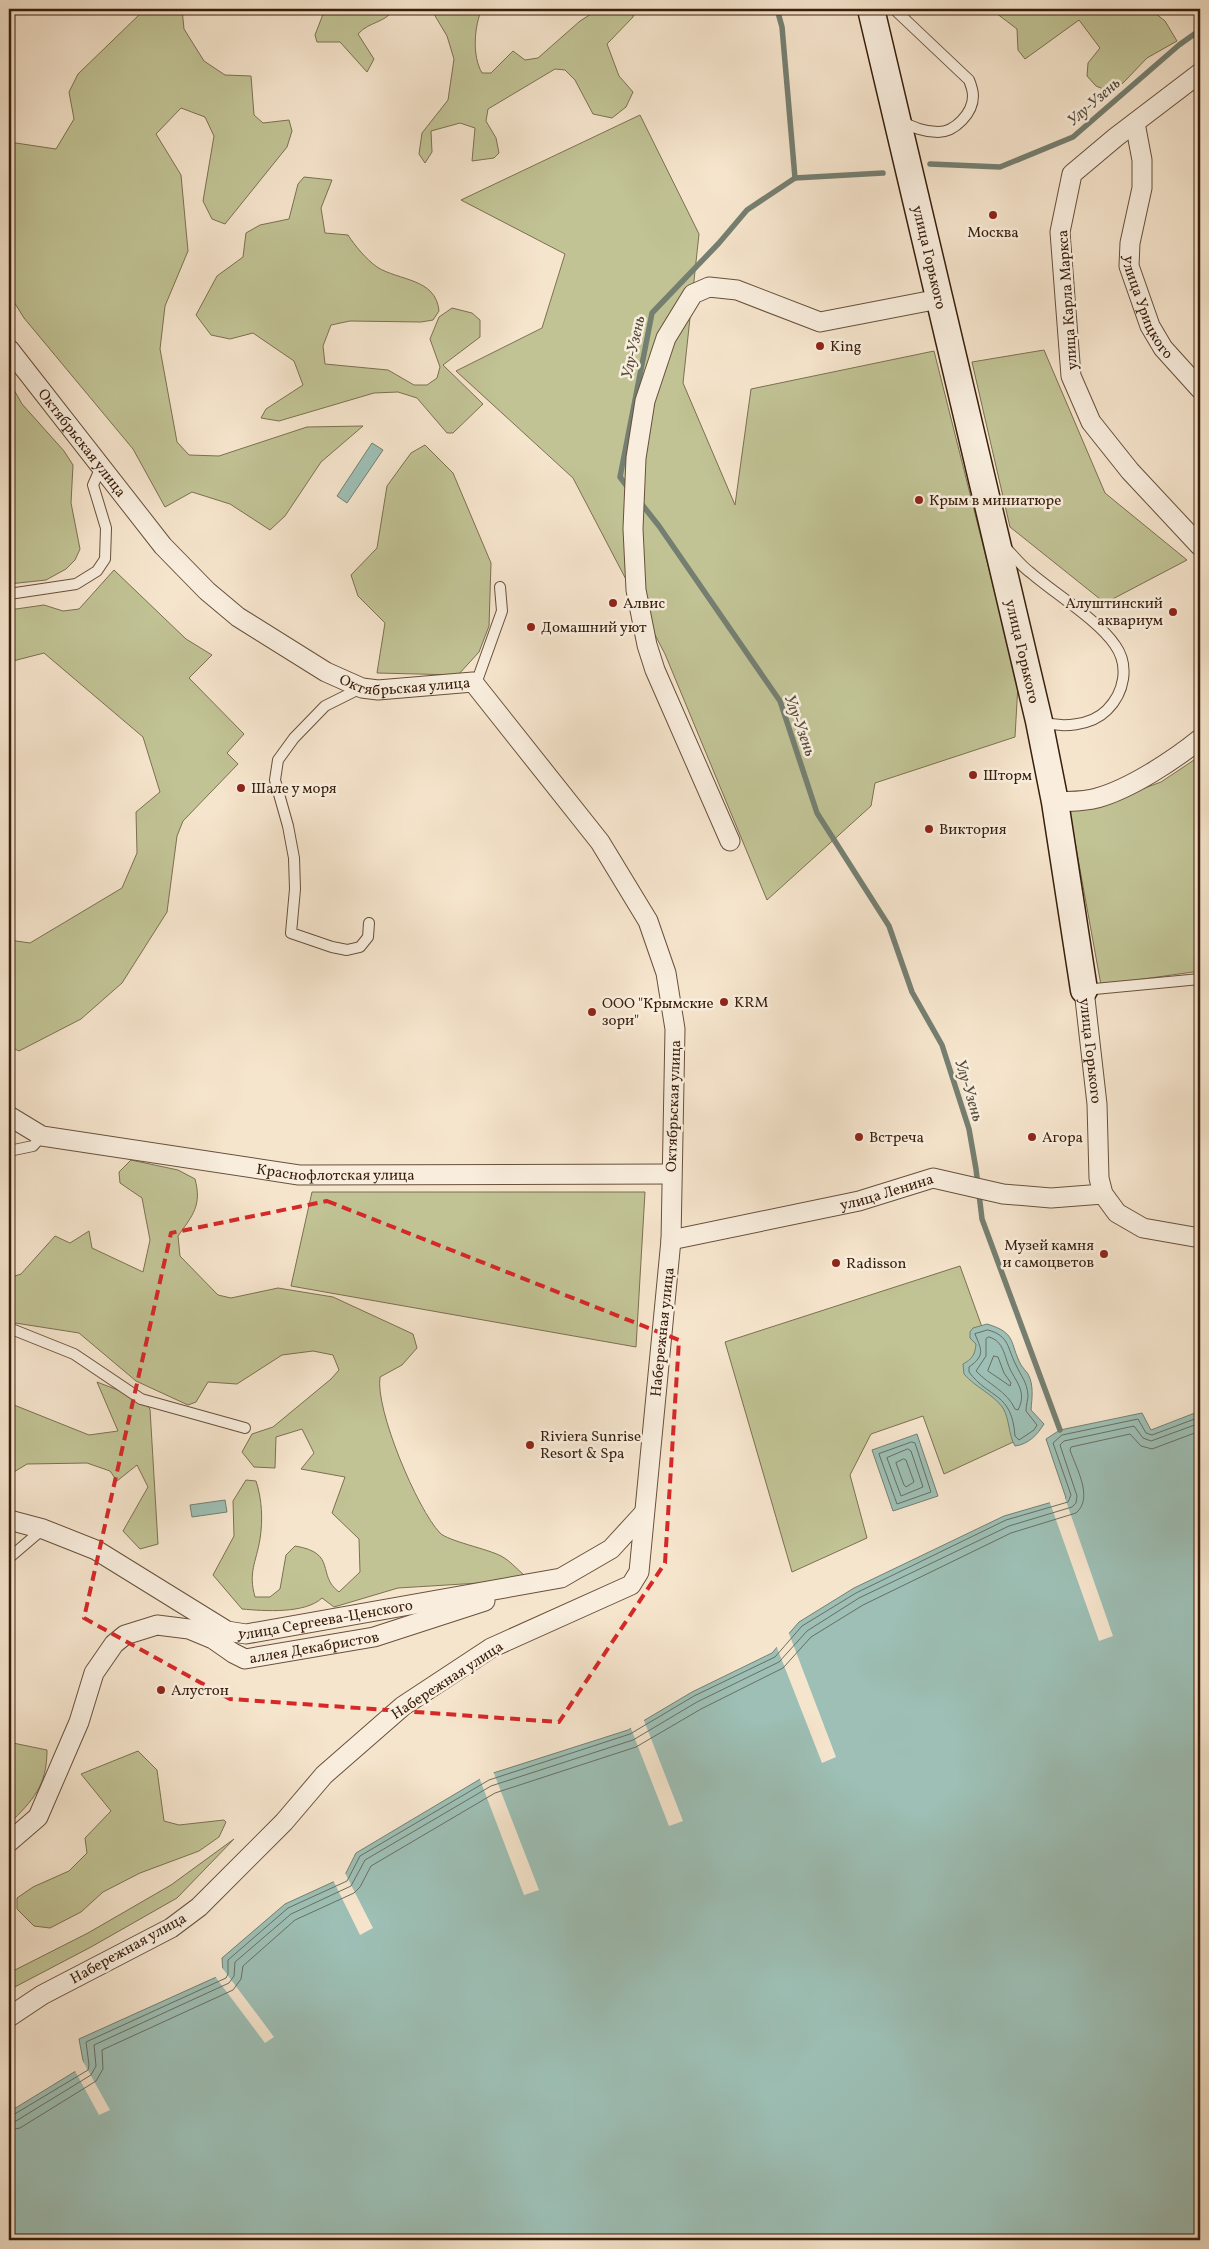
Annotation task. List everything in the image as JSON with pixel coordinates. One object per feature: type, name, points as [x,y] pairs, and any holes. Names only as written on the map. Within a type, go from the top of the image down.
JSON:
[{"type":"main road","name":"улица Горького","points":[[871,9],[1039,721],[1055,802],[1084,990]]},
{"type":"street","name":"улица Карла Маркса","points":[[1200,73],[1072,174],[1060,232],[1072,376],[1091,422],[1130,471],[1200,546]]},
{"type":"street","name":"улица Урицкого","points":[[1135,123],[1142,160],[1142,188],[1130,242],[1129,266],[1150,326],[1163,348],[1200,389]]},
{"type":"street","points":[[730,841],[655,670],[647,645],[636,590],[633,529],[636,458],[645,401],[666,338],[693,294],[709,287],[737,290],[820,322],[939,299]]},
{"type":"street","name":"Октябрьская улица","points":[[9,349],[163,546],[207,591],[238,618],[326,672],[362,688],[378,690],[473,682],[600,842],[648,921],[666,973],[675,1030],[671,1240]]},
{"type":"street","points":[[1055,802],[1096,798],[1117,791],[1179,756],[1200,738]]},
{"type":"street","name":"улица Горького","points":[[1084,990],[1097,1104],[1099,1178],[1104,1194],[1117,1213],[1143,1228],[1200,1238]]},
{"type":"street","name":"Краснофлотская улица","points":[[9,1116],[42,1136],[299,1175],[671,1174]]},
{"type":"street","name":"улица Ленина","points":[[671,1240],[858,1202],[933,1178],[966,1184],[1003,1194],[1051,1198],[1104,1194]]},
{"type":"street","name":"Набережная улица","points":[[9,2017],[42,1995],[171,1928],[199,1907],[284,1822],[324,1775],[403,1706],[491,1648],[631,1585],[639,1572],[671,1240]]},
{"type":"street","name":"улица Сергеева-Ценского","points":[[9,1520],[43,1529],[96,1550],[227,1631],[246,1634],[561,1578],[611,1549],[644,1513]]},
{"type":"street","name":"аллея Декабристов","points":[[9,1842],[38,1816],[79,1722],[94,1673],[114,1644],[125,1635],[157,1625],[189,1629],[213,1639],[233,1653],[245,1658],[374,1637],[520,1590],[536,1582]]},
{"type":"lane","points":[[894,9],[969,80],[973,94],[970,109],[960,122],[940,132],[920,130],[897,119]]},
{"type":"lane","points":[[9,594],[76,584],[97,572],[105,559],[106,528],[93,484],[101,467]]},
{"type":"lane","points":[[995,536],[1028,572],[1091,620],[1116,645],[1125,670],[1120,693],[1103,714],[1069,726],[1053,725],[1039,721]]},
{"type":"lane","points":[[473,682],[478,678],[502,611],[500,587]]},
{"type":"lane","points":[[362,688],[325,706],[300,732],[278,760],[274,780],[288,826],[294,858],[291,933],[347,950],[360,947],[368,937],[369,923]]},
{"type":"lane","points":[[1084,990],[1200,979]]},
{"type":"lane","points":[[9,1150],[33,1146],[42,1136]]},
{"type":"lane","points":[[9,1328],[74,1354],[142,1399],[245,1428]]},
{"type":"lane","points":[[9,1558],[43,1529]]},
{"type":"highlighted area","points":[[327,1201],[679,1340],[665,1563],[559,1722],[230,1699],[84,1618],[171,1233]]},
{"type":"green space","points":[[148,9],[182,9],[184,29],[204,61],[225,75],[251,76],[254,115],[263,123],[289,120],[292,131],[287,147],[225,224],[212,219],[203,201],[214,136],[205,117],[181,108],[156,134],[181,175],[188,251],[165,306],[160,349],[177,442],[189,455],[219,456],[307,427],[363,426],[321,462],[285,516],[270,530],[230,504],[192,492],[165,507],[133,449],[24,318],[9,294],[9,142],[56,149],[74,119],[69,92],[78,74],[142,12]]},
{"type":"green space","points":[[325,9],[395,9],[386,17],[358,34],[374,59],[367,72],[340,42],[317,42],[315,35]]},
{"type":"green space","points":[[431,9],[482,9],[477,24],[475,50],[482,73],[491,73],[513,51],[525,60],[538,58],[580,21],[599,9],[635,9],[633,17],[607,44],[619,76],[633,92],[626,107],[612,118],[593,114],[575,80],[565,70],[555,69],[488,109],[486,121],[496,138],[499,153],[494,158],[472,161],[475,128],[460,123],[431,131],[432,152],[425,163],[419,154],[422,133],[448,100],[454,59],[447,36]]},
{"type":"green space","points":[[995,9],[1150,9],[1165,21],[1177,41],[1147,58],[1123,83],[1108,91],[1096,86],[1087,76],[1088,63],[1100,48],[1079,20],[1025,59],[1018,50],[1017,29],[996,13]]},
{"type":"green space","points":[[640,115],[699,234],[683,383],[735,505],[751,389],[934,351],[1018,684],[1015,737],[875,783],[871,806],[767,900],[665,654],[573,478],[456,371],[542,328],[565,254],[461,200]]},
{"type":"green space","points":[[304,177],[332,180],[321,208],[325,233],[348,235],[361,252],[377,267],[424,286],[436,300],[439,311],[433,320],[421,322],[350,321],[331,325],[323,346],[325,364],[388,370],[414,385],[427,385],[437,378],[440,367],[430,339],[439,317],[452,308],[472,313],[480,320],[480,337],[443,365],[483,404],[453,433],[447,433],[417,398],[398,392],[374,393],[279,421],[261,418],[266,409],[303,385],[294,361],[253,333],[230,339],[211,335],[196,315],[217,276],[243,257],[246,233],[260,225],[289,219],[298,184]]},
{"type":"green space","points":[[1044,350],[1105,493],[1187,560],[1105,603],[1010,527],[972,362]]},
{"type":"green space","points":[[9,381],[22,404],[64,451],[73,465],[71,503],[80,549],[75,560],[66,569],[46,580],[9,584]]},
{"type":"green space","points":[[425,445],[453,473],[491,563],[489,626],[479,652],[458,675],[377,673],[385,623],[358,596],[351,575],[377,548],[387,486],[411,453]]},
{"type":"green space","points":[[114,570],[186,639],[212,655],[189,678],[244,734],[227,753],[238,764],[183,821],[177,836],[167,912],[122,983],[81,1019],[19,1051],[9,1046],[9,940],[30,943],[122,888],[137,853],[136,812],[160,792],[143,737],[44,653],[9,662],[9,610],[44,605],[63,611],[79,609]]},
{"type":"green space","points":[[1200,756],[1200,971],[1101,985],[1069,809],[1096,806],[1161,782]]},
{"type":"green space","points":[[131,1160],[178,1170],[195,1179],[197,1203],[192,1216],[178,1236],[180,1256],[218,1295],[231,1298],[278,1288],[333,1297],[413,1334],[417,1348],[402,1365],[380,1377],[380,1392],[384,1411],[410,1482],[420,1503],[440,1533],[451,1539],[501,1556],[524,1575],[512,1581],[398,1588],[334,1607],[322,1598],[315,1603],[295,1609],[272,1611],[242,1609],[213,1575],[234,1536],[233,1501],[246,1480],[256,1481],[260,1495],[260,1539],[252,1574],[255,1597],[270,1597],[280,1589],[286,1555],[295,1546],[308,1549],[322,1559],[328,1579],[339,1592],[360,1572],[359,1539],[332,1513],[345,1477],[301,1469],[314,1453],[302,1429],[276,1437],[275,1468],[254,1467],[242,1452],[252,1434],[273,1427],[331,1379],[339,1370],[333,1355],[313,1351],[282,1355],[237,1384],[208,1382],[196,1402],[188,1405],[136,1381],[79,1333],[9,1322],[9,1278],[21,1274],[55,1236],[70,1243],[89,1231],[92,1248],[143,1272],[150,1240],[142,1198],[120,1183],[119,1172]]},
{"type":"green space","points":[[312,1192],[645,1192],[636,1347],[291,1286]]},
{"type":"green space","points":[[960,1266],[1022,1438],[944,1474],[923,1416],[871,1434],[850,1475],[867,1538],[792,1572],[725,1342]]},
{"type":"green space","points":[[97,1382],[141,1399],[150,1409],[158,1544],[140,1549],[123,1531],[148,1487],[137,1465],[117,1481],[110,1471],[87,1463],[27,1464],[9,1475],[9,1403],[89,1435],[118,1431]]},
{"type":"green space","points":[[9,1734],[13,1743],[47,1750],[44,1773],[37,1792],[32,1800],[9,1824]]},
{"type":"green space","points":[[138,1751],[157,1770],[164,1821],[179,1825],[224,1820],[226,1822],[219,1837],[199,1851],[140,1873],[103,1892],[81,1912],[50,1928],[34,1926],[17,1909],[17,1898],[33,1887],[69,1871],[87,1853],[85,1838],[111,1811],[81,1774]]},
{"type":"green space","points":[[234,1839],[177,1898],[91,1947],[9,1990],[9,1973],[88,1933],[171,1885]]},
{"type":"water","points":[[372,443],[383,450],[347,503],[337,496]]},
{"type":"water","points":[[987,1324],[997,1327],[1011,1339],[1017,1357],[1030,1378],[1032,1392],[1031,1410],[1044,1424],[1032,1438],[1020,1445],[1015,1446],[1003,1408],[964,1374],[963,1364],[973,1356],[976,1348],[976,1344],[970,1338],[970,1332],[973,1328]]},
{"type":"water","points":[[1200,1411],[1200,2240],[9,2240],[9,2112],[84,2066],[79,2039],[223,1974],[222,1958],[285,1904],[344,1877],[356,1853],[487,1775],[628,1730],[692,1692],[772,1653],[799,1622],[854,1588],[1004,1516],[1066,1498],[1046,1439],[1060,1430],[1142,1413],[1151,1430]]},
{"type":"water","points":[[917,1434],[938,1496],[893,1511],[872,1450]]},
{"type":"water","points":[[225,1500],[227,1512],[192,1517],[190,1505]]},
{"type":"pier","points":[[1051,1458],[1113,1636],[1099,1641],[1049,1500],[1063,1496]]},
{"type":"pier","points":[[788,1631],[836,1757],[822,1763],[776,1645]]},
{"type":"pier","points":[[643,1718],[683,1821],[669,1826],[630,1726]]},
{"type":"pier","points":[[493,1771],[539,1890],[524,1895],[479,1777]]},
{"type":"pier","points":[[344,1871],[373,1928],[360,1935],[333,1880],[342,1875]]},
{"type":"pier","points":[[220,1965],[274,2037],[265,2043],[214,1975],[221,1972]]},
{"type":"pier","points":[[80,2056],[110,2110],[99,2115],[74,2069],[82,2065]]},
{"type":"waterway","points":[[777,9],[782,27],[795,178]]},
{"type":"waterway","name":"Улу-Узень","points":[[930,164],[1000,167],[1073,137],[1179,45],[1200,30]]},
{"type":"waterway","name":"Улу-Узень","points":[[629,489],[620,477],[652,313],[719,243],[747,210],[795,178],[883,173]]},
{"type":"waterway","name":"Улу-Узень","points":[[640,502],[659,526],[780,701],[817,813],[889,926],[912,992],[942,1045],[969,1129],[982,1219],[1060,1430]]},
{"type":"place","name":"Москва","points":[[993,215]]},
{"type":"place","name":"King","points":[[820,346]]},
{"type":"place","name":"Крым в миниатюре","points":[[919,500]]},
{"type":"place","name":"Алвис","points":[[613,603]]},
{"type":"place","name":"Алуштинский аквариум","points":[[1173,612]]},
{"type":"place","name":"Домашний уют","points":[[531,627]]},
{"type":"place","name":"Шторм","points":[[973,775]]},
{"type":"place","name":"Шале у моря","points":[[241,788]]},
{"type":"place","name":"Виктория","points":[[929,829]]},
{"type":"place","name":"KRM","points":[[724,1002]]},
{"type":"place","name":"ООО \"Крымские зори\"","points":[[592,1012]]},
{"type":"place","name":"Встреча","points":[[859,1137]]},
{"type":"place","name":"Агора","points":[[1032,1137]]},
{"type":"place","name":"Музей камня и самоцветов","points":[[1104,1254]]},
{"type":"place","name":"Radisson","points":[[836,1263]]},
{"type":"place","name":"Riviera Sunrise Resort & Spa","points":[[530,1445]]},
{"type":"place","name":"Алустон","points":[[161,1690]]}]
